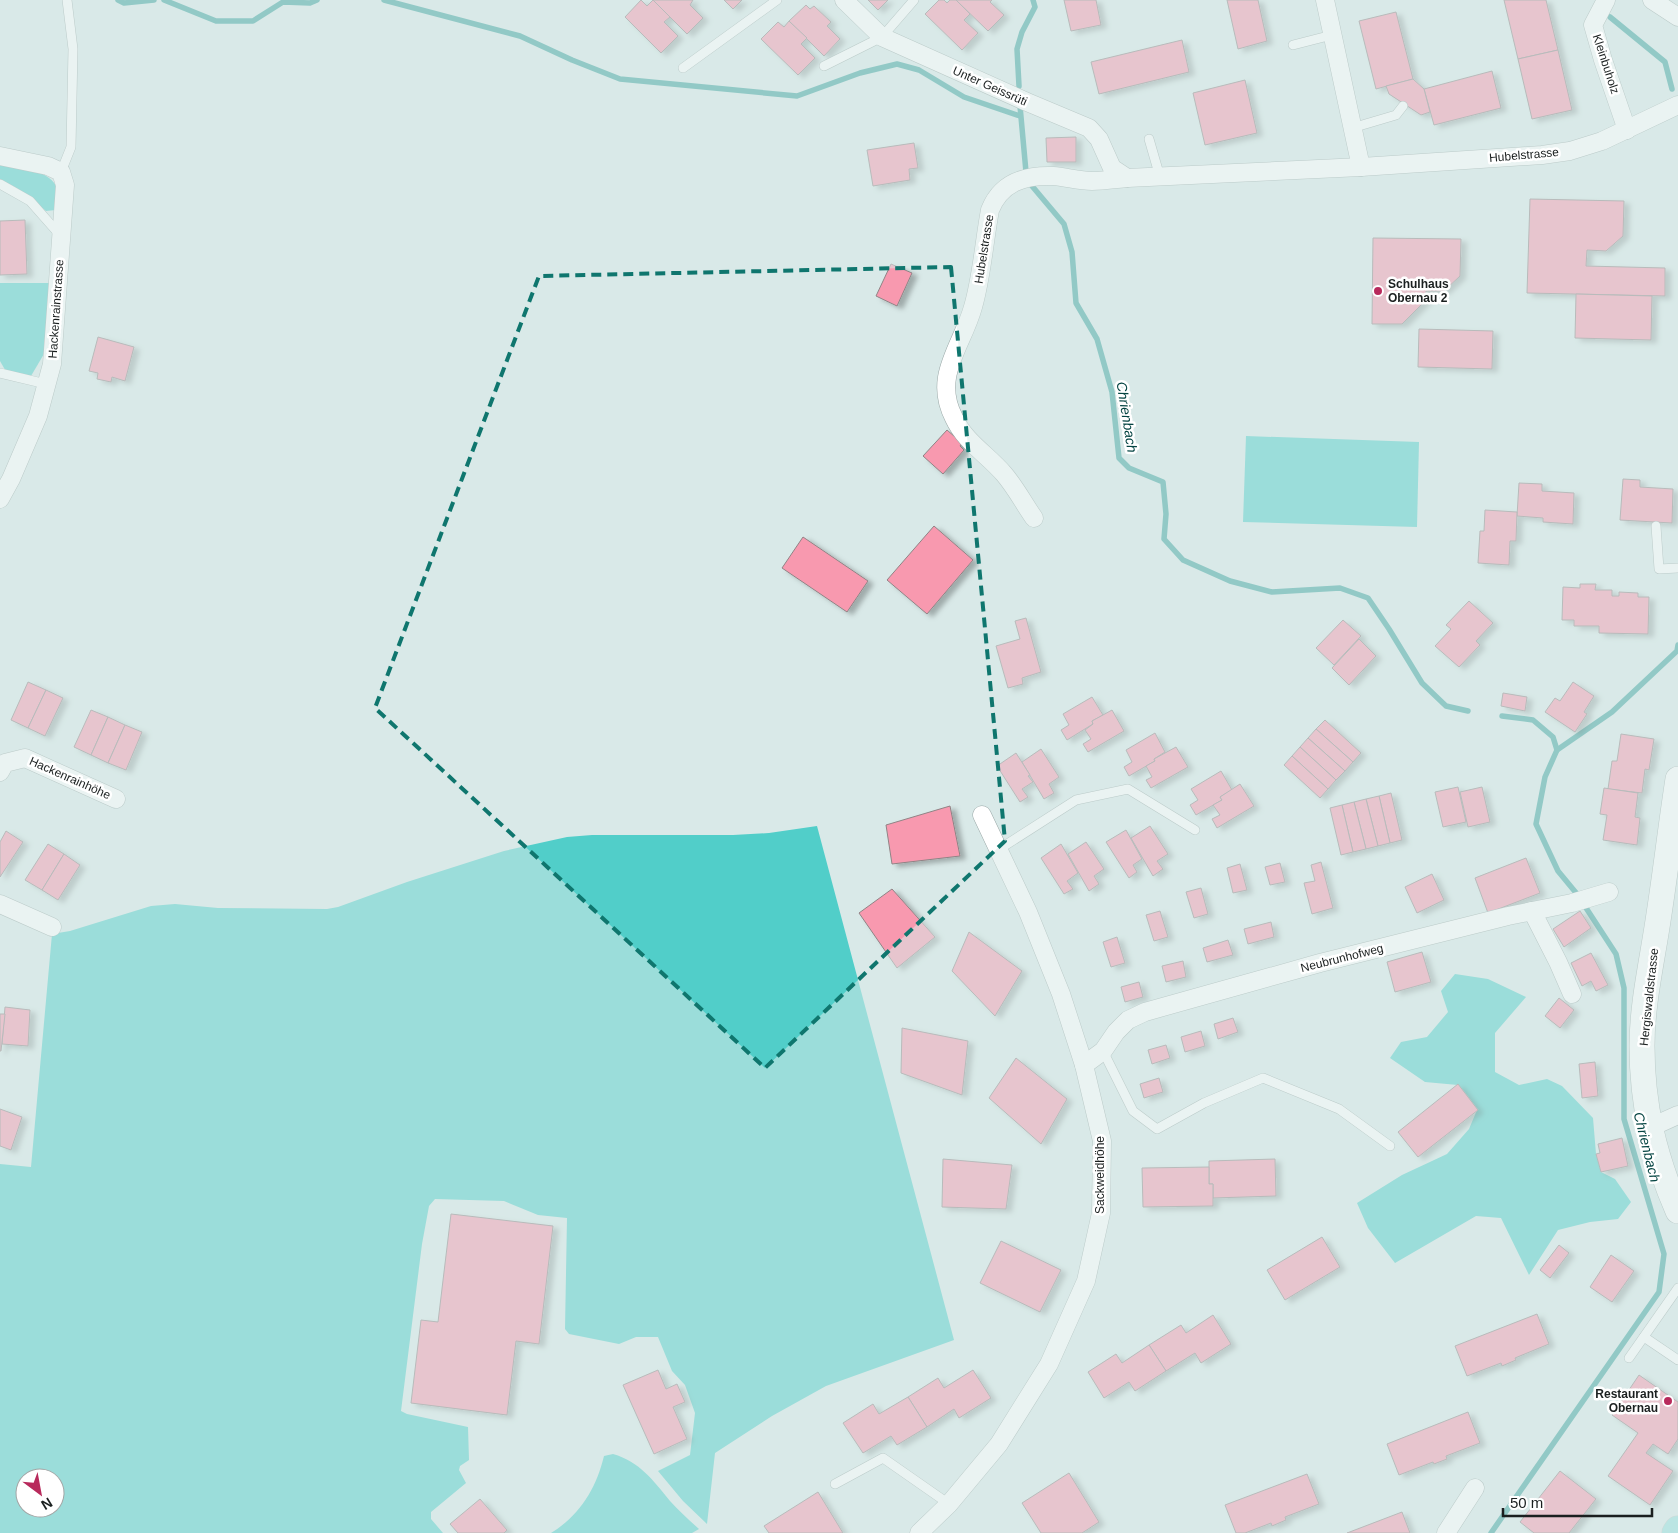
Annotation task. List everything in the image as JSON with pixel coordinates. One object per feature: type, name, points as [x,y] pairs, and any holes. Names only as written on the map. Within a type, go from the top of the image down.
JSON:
[{"type":"street","name":"Unter Geissrüti","points":[[844,0],[882,37],[1089,128],[1099,139],[1112,168],[1127,178]]},
{"type":"street","points":[[1325,0],[1361,167]]},
{"type":"street","name":"Kleinbuholz","points":[[1606,0],[1593,25],[1627,130]]},
{"type":"street","points":[[1652,0],[1678,17]]},
{"type":"street","name":"Hubelstrasse","points":[[1034,518],[1004,474],[969,441],[954,419],[947,401],[945,384],[950,362],[973,309],[990,210],[994,199],[1010,184],[1038,177],[1053,176],[1092,181],[1361,167],[1561,152],[1602,141],[1678,105]]},
{"type":"street","points":[[0,156],[48,166],[61,172]]},
{"type":"street","name":"Hackenrainstrasse","points":[[0,499],[11,479],[38,416],[52,364],[65,186],[61,172]]},
{"type":"street","name":"Hackenrainhöhe","points":[[0,772],[5,763],[24,758],[116,798]]},
{"type":"street","name":"Hergiswaldstrasse","points":[[1678,779],[1642,1045],[1649,1128],[1667,1186],[1678,1211]]},
{"type":"street","name":"Sackweidhöhe","points":[[919,1533],[949,1504],[999,1444],[1049,1364],[1086,1281],[1101,1213],[1102,1141],[1084,1065],[1057,985],[1028,912],[982,815]]},
{"type":"street","name":"Neubrunhofweg","points":[[1084,1065],[1103,1051],[1116,1032],[1128,1020],[1145,1012],[1320,963],[1579,901],[1609,892]]},
{"type":"street","points":[[0,904],[52,927]]},
{"type":"street","points":[[1532,911],[1572,994]]},
{"type":"street","points":[[1649,1128],[1678,1114]]},
{"type":"street","points":[[1446,1533],[1475,1488]]},
{"type":"lane","points":[[61,172],[71,147],[73,49],[67,0]]},
{"type":"lane","points":[[683,68],[777,0]]},
{"type":"lane","points":[[824,66],[882,37],[914,0]]},
{"type":"lane","points":[[1293,45],[1332,35]]},
{"type":"lane","points":[[1352,128],[1396,115],[1403,106]]},
{"type":"lane","points":[[1149,139],[1160,177]]},
{"type":"lane","points":[[0,184],[30,201],[62,237]]},
{"type":"lane","points":[[0,373],[46,384]]},
{"type":"lane","points":[[1656,526],[1659,569],[1678,568]]},
{"type":"lane","points":[[998,850],[1076,800],[1128,789],[1195,830]]},
{"type":"lane","points":[[1103,1051],[1133,1111],[1157,1129],[1204,1103],[1263,1078],[1339,1109],[1390,1146]]},
{"type":"lane","points":[[1629,1358],[1677,1294]]},
{"type":"lane","points":[[1644,1337],[1678,1360]]},
{"type":"lane","points":[[835,1484],[883,1458],[949,1504]]},
{"type":"highlighted area","points":[[951,267],[1005,841],[765,1068],[375,708],[539,276]]},
{"type":"shaded area","points":[[0,162],[24,167],[49,178],[59,192],[56,210],[46,211],[19,190],[0,181]]},
{"type":"shaded area","points":[[0,283],[53,283],[51,342],[31,376],[8,375],[0,361]]},
{"type":"shaded area","points":[[1246,436],[1419,442],[1417,527],[1243,522]]},
{"type":"shaded area","points":[[817,826],[954,1340],[826,1386],[772,1416],[715,1453],[707,1524],[683,1501],[658,1471],[690,1455],[695,1413],[685,1385],[672,1371],[658,1337],[636,1337],[619,1344],[569,1334],[565,1329],[567,1218],[538,1215],[504,1201],[435,1199],[429,1206],[422,1244],[401,1411],[407,1414],[468,1427],[469,1460],[460,1466],[459,1470],[466,1483],[431,1512],[431,1519],[443,1533],[0,1533],[0,1164],[31,1167],[52,934],[70,931],[151,906],[175,904],[218,908],[327,909],[338,907],[407,882],[504,851],[567,837],[592,835],[733,835],[769,833]]},
{"type":"shaded area","points":[[1455,974],[1488,979],[1526,997],[1495,1033],[1495,1072],[1519,1085],[1547,1079],[1562,1086],[1593,1118],[1596,1154],[1601,1172],[1615,1179],[1631,1202],[1618,1219],[1590,1222],[1558,1230],[1529,1275],[1501,1218],[1476,1216],[1395,1263],[1368,1228],[1357,1203],[1402,1175],[1447,1154],[1469,1129],[1477,1110],[1458,1085],[1425,1082],[1390,1058],[1401,1042],[1427,1037],[1448,1012],[1441,991]]},
{"type":"shaded area","points":[[613,1454],[623,1457],[645,1473],[673,1505],[699,1529],[692,1533],[551,1533],[578,1509],[591,1490],[604,1456]]},
{"type":"building","points":[[641,0],[647,6],[653,0],[670,17],[664,22],[678,36],[661,53],[625,17]]},
{"type":"building","points":[[653,0],[693,0],[690,5],[703,18],[687,34]]},
{"type":"building","points":[[724,0],[742,0],[733,9]]},
{"type":"building","points":[[868,0],[888,0],[878,10]]},
{"type":"building","points":[[939,0],[944,0],[947,3],[950,0],[956,0],[970,14],[964,20],[978,33],[962,50],[925,14]]},
{"type":"building","points":[[956,0],[992,0],[990,2],[1004,15],[988,31]]},
{"type":"building","points":[[1064,0],[1096,0],[1101,25],[1071,31]]},
{"type":"building","points":[[1227,0],[1258,0],[1267,41],[1238,49]]},
{"type":"building","points":[[1504,0],[1546,0],[1558,50],[1518,59]]},
{"type":"building","points":[[806,5],[810,9],[814,6],[831,22],[827,26],[840,39],[824,56],[789,21]]},
{"type":"building","points":[[1396,12],[1413,79],[1376,89],[1359,21]]},
{"type":"building","points":[[789,21],[807,38],[801,44],[815,58],[798,75],[761,39],[778,22],[784,27]]},
{"type":"building","points":[[1182,40],[1189,72],[1099,94],[1091,62]]},
{"type":"building","points":[[1558,50],[1572,110],[1532,119],[1518,59]]},
{"type":"building","points":[[1492,71],[1501,108],[1434,125],[1424,89]]},
{"type":"building","points":[[1413,79],[1424,89],[1430,112],[1421,115],[1389,94],[1386,86]]},
{"type":"building","points":[[1245,80],[1257,133],[1205,145],[1193,93]]},
{"type":"building","points":[[1076,137],[1076,162],[1047,162],[1046,138]]},
{"type":"building","points":[[914,143],[918,168],[909,169],[910,180],[873,186],[867,150]]},
{"type":"building","points":[[1530,199],[1624,201],[1623,236],[1606,251],[1587,250],[1586,266],[1665,268],[1665,296],[1527,293]]},
{"type":"building","points":[[25,220],[27,274],[0,275],[0,221]]},
{"type":"building","points":[[1373,238],[1461,239],[1460,276],[1444,291],[1426,291],[1426,300],[1402,324],[1372,324]]},
{"type":"building","points":[[891,264],[912,273],[897,306],[876,296]]},
{"type":"building","points":[[1576,294],[1652,296],[1651,340],[1575,338]]},
{"type":"building","points":[[1419,329],[1493,331],[1492,369],[1418,367]]},
{"type":"building","points":[[98,337],[134,347],[125,381],[112,377],[111,382],[97,379],[98,373],[89,371]]},
{"type":"building","points":[[947,430],[962,443],[960,446],[964,450],[943,474],[923,456]]},
{"type":"building","points":[[1623,479],[1640,480],[1640,487],[1673,489],[1672,523],[1620,520]]},
{"type":"building","points":[[1519,483],[1542,484],[1542,491],[1574,493],[1573,524],[1543,522],[1543,518],[1517,516]]},
{"type":"building","points":[[1485,510],[1517,512],[1516,541],[1510,541],[1509,565],[1478,563],[1480,531],[1484,531]]},
{"type":"building","points":[[934,526],[973,560],[927,614],[887,580]]},
{"type":"building","points":[[803,537],[868,581],[847,612],[782,568]]},
{"type":"building","points":[[1580,584],[1596,584],[1595,590],[1612,590],[1612,596],[1619,596],[1619,592],[1638,593],[1638,597],[1649,597],[1648,634],[1599,633],[1599,626],[1574,626],[1574,620],[1562,620],[1563,587],[1580,588]]},
{"type":"building","points":[[1469,601],[1493,623],[1476,641],[1480,645],[1459,667],[1435,646],[1451,629],[1446,625]]},
{"type":"building","points":[[1026,618],[1041,672],[1022,678],[1023,684],[1008,688],[996,646],[1020,639],[1015,621]]},
{"type":"building","points":[[1343,620],[1361,636],[1334,665],[1316,648]]},
{"type":"building","points":[[1359,639],[1376,656],[1349,685],[1332,668]]},
{"type":"building","points":[[28,682],[46,690],[28,728],[11,720]]},
{"type":"building","points":[[1573,682],[1594,696],[1584,712],[1587,714],[1575,732],[1545,712],[1555,698],[1560,701]]},
{"type":"building","points":[[46,690],[63,698],[45,736],[28,728]]},
{"type":"building","points":[[1503,693],[1527,697],[1525,711],[1501,706]]},
{"type":"building","points":[[1092,697],[1103,715],[1092,721],[1093,724],[1067,740],[1061,730],[1069,725],[1063,714]]},
{"type":"building","points":[[91,710],[108,717],[91,755],[74,747]]},
{"type":"building","points":[[1112,710],[1124,731],[1088,752],[1083,744],[1091,739],[1085,730],[1093,724],[1092,721]]},
{"type":"building","points":[[108,717],[125,725],[108,763],[91,755]]},
{"type":"building","points":[[1325,720],[1361,753],[1353,762],[1316,729]]},
{"type":"building","points":[[125,725],[142,732],[126,770],[108,763]]},
{"type":"building","points":[[1316,729],[1353,762],[1345,771],[1308,738]]},
{"type":"building","points":[[1155,733],[1165,752],[1154,759],[1155,761],[1129,776],[1124,767],[1132,762],[1126,750]]},
{"type":"building","points":[[1621,734],[1654,739],[1649,770],[1645,769],[1642,793],[1608,789],[1612,761],[1617,761]]},
{"type":"building","points":[[1308,738],[1345,771],[1336,780],[1300,747]]},
{"type":"building","points":[[1176,747],[1188,767],[1151,788],[1146,780],[1152,777],[1146,766],[1155,761],[1154,759]]},
{"type":"building","points":[[1300,747],[1336,780],[1328,789],[1292,756]]},
{"type":"building","points":[[1041,749],[1059,777],[1049,784],[1054,793],[1044,799],[1022,762]]},
{"type":"building","points":[[1016,753],[1033,782],[1022,789],[1028,797],[1020,802],[997,766]]},
{"type":"building","points":[[1292,756],[1328,789],[1320,798],[1284,765]]},
{"type":"building","points":[[1221,771],[1232,790],[1220,797],[1222,800],[1196,815],[1190,805],[1198,800],[1191,789]]},
{"type":"building","points":[[1240,784],[1254,806],[1217,828],[1212,819],[1220,815],[1213,805],[1222,800],[1220,797]]},
{"type":"building","points":[[1458,787],[1466,822],[1443,827],[1435,792]]},
{"type":"building","points":[[1482,787],[1490,822],[1468,827],[1460,792]]},
{"type":"building","points":[[1604,788],[1638,793],[1635,817],[1640,818],[1637,845],[1603,840],[1607,815],[1600,814]]},
{"type":"building","points":[[1391,793],[1402,840],[1390,843],[1379,796]]},
{"type":"building","points":[[1379,796],[1390,843],[1378,846],[1366,799]]},
{"type":"building","points":[[1366,799],[1378,846],[1366,849],[1354,802]]},
{"type":"building","points":[[1354,802],[1366,849],[1353,852],[1342,805]]},
{"type":"building","points":[[1342,805],[1353,852],[1341,855],[1330,808]]},
{"type":"building","points":[[950,806],[960,856],[892,864],[886,825]]},
{"type":"building","points":[[1150,826],[1168,854],[1157,861],[1163,869],[1153,876],[1131,838]]},
{"type":"building","points":[[1126,830],[1142,859],[1133,865],[1137,872],[1129,878],[1106,842]]},
{"type":"building","points":[[6,831],[23,842],[0,877],[0,842]]},
{"type":"building","points":[[1086,842],[1104,869],[1094,876],[1099,884],[1089,891],[1068,854]]},
{"type":"building","points":[[48,844],[64,854],[42,890],[25,880]]},
{"type":"building","points":[[1061,844],[1078,873],[1067,881],[1073,889],[1064,894],[1041,858]]},
{"type":"building","points":[[64,854],[80,865],[58,900],[42,890]]},
{"type":"building","points":[[1526,858],[1540,893],[1488,913],[1475,878]]},
{"type":"building","points":[[1321,862],[1333,908],[1312,914],[1304,883],[1315,881],[1311,865]]},
{"type":"building","points":[[1280,863],[1285,882],[1270,885],[1265,867]]},
{"type":"building","points":[[1240,864],[1247,890],[1233,893],[1227,868]]},
{"type":"building","points":[[1432,874],[1444,900],[1417,913],[1405,887]]},
{"type":"building","points":[[1201,888],[1208,914],[1194,918],[1186,892]]},
{"type":"building","points":[[892,889],[935,937],[897,968],[859,913]]},
{"type":"building","points":[[1160,911],[1168,937],[1154,941],[1146,915]]},
{"type":"building","points":[[1580,911],[1591,928],[1564,947],[1553,929]]},
{"type":"building","points":[[1271,922],[1274,937],[1248,944],[1244,929]]},
{"type":"building","points":[[969,932],[1022,971],[995,1016],[952,971]]},
{"type":"building","points":[[1117,937],[1125,963],[1111,967],[1103,942]]},
{"type":"building","points":[[1228,940],[1233,955],[1207,962],[1203,948]]},
{"type":"building","points":[[1422,952],[1431,982],[1395,992],[1387,962]]},
{"type":"building","points":[[1591,953],[1608,985],[1596,991],[1591,981],[1582,986],[1571,963]]},
{"type":"building","points":[[1183,961],[1186,977],[1166,982],[1162,966]]},
{"type":"building","points":[[1139,982],[1143,997],[1125,1002],[1121,987]]},
{"type":"building","points":[[1559,998],[1574,1010],[1560,1028],[1545,1016]]},
{"type":"building","points":[[5,1007],[30,1010],[28,1046],[2,1044]]},
{"type":"building","points":[[0,1014],[5,1014],[1,1051],[0,1051]]},
{"type":"building","points":[[1233,1018],[1238,1032],[1218,1039],[1214,1024]]},
{"type":"building","points":[[902,1028],[968,1041],[962,1095],[901,1073]]},
{"type":"building","points":[[1201,1031],[1205,1046],[1185,1052],[1181,1037]]},
{"type":"building","points":[[1166,1045],[1170,1058],[1152,1064],[1148,1050]]},
{"type":"building","points":[[1016,1058],[1067,1099],[1041,1144],[989,1098]]},
{"type":"building","points":[[1595,1062],[1598,1096],[1582,1098],[1579,1064]]},
{"type":"building","points":[[1159,1078],[1163,1092],[1144,1098],[1140,1084]]},
{"type":"building","points":[[1458,1084],[1478,1110],[1418,1157],[1398,1132]]},
{"type":"building","points":[[0,1109],[22,1117],[11,1150],[0,1146]]},
{"type":"building","points":[[1622,1138],[1628,1166],[1601,1172],[1596,1154],[1600,1153],[1598,1144]]},
{"type":"building","points":[[943,1159],[1012,1165],[1006,1209],[942,1207]]},
{"type":"building","points":[[1275,1159],[1276,1196],[1213,1198],[1213,1184],[1209,1184],[1209,1161]]},
{"type":"building","points":[[1209,1167],[1209,1184],[1213,1184],[1213,1206],[1143,1207],[1142,1168]]},
{"type":"building","points":[[451,1214],[553,1226],[539,1344],[516,1341],[507,1415],[411,1403],[421,1320],[438,1322]]},
{"type":"building","points":[[1322,1237],[1340,1267],[1285,1300],[1267,1270]]},
{"type":"building","points":[[1001,1241],[1061,1270],[1040,1312],[980,1283]]},
{"type":"building","points":[[1559,1245],[1569,1253],[1550,1278],[1540,1270]]},
{"type":"building","points":[[1611,1255],[1634,1271],[1612,1302],[1590,1287]]},
{"type":"building","points":[[1537,1314],[1549,1344],[1515,1358],[1516,1360],[1502,1366],[1501,1363],[1467,1376],[1455,1346]]},
{"type":"building","points":[[1213,1315],[1231,1344],[1201,1363],[1195,1353],[1166,1371],[1149,1345],[1181,1325],[1186,1333]]},
{"type":"building","points":[[1149,1345],[1166,1371],[1135,1391],[1129,1382],[1104,1398],[1088,1372],[1116,1354],[1122,1363]]},
{"type":"building","points":[[658,1370],[666,1389],[677,1384],[685,1402],[673,1407],[687,1439],[654,1454],[623,1385]]},
{"type":"building","points":[[973,1370],[991,1398],[959,1418],[954,1409],[927,1427],[908,1397],[938,1378],[944,1388]]},
{"type":"building","points":[[1639,1375],[1678,1402],[1678,1439],[1668,1454],[1653,1444],[1646,1453],[1673,1471],[1650,1505],[1608,1476],[1638,1433],[1612,1415]]},
{"type":"building","points":[[908,1397],[927,1427],[897,1445],[891,1436],[863,1453],[843,1423],[873,1404],[879,1414]]},
{"type":"building","points":[[1468,1412],[1480,1443],[1446,1456],[1447,1459],[1434,1464],[1433,1462],[1399,1475],[1387,1444]]},
{"type":"building","points":[[1560,1471],[1596,1499],[1569,1533],[1534,1533],[1520,1522]]},
{"type":"building","points":[[1069,1473],[1099,1522],[1082,1533],[1041,1533],[1022,1503]]},
{"type":"building","points":[[1307,1474],[1319,1504],[1285,1517],[1286,1520],[1272,1526],[1271,1523],[1245,1533],[1236,1533],[1225,1505]]},
{"type":"building","points":[[818,1492],[843,1533],[769,1533],[764,1526]]},
{"type":"building","points":[[480,1499],[507,1530],[504,1533],[458,1533],[450,1524]]},
{"type":"building","points":[[1402,1512],[1410,1533],[1347,1533]]},
{"type":"waterway","points":[[118,0],[124,3],[154,0]]},
{"type":"waterway","points":[[164,0],[216,21],[253,21],[283,2],[310,3],[317,0]]},
{"type":"waterway","points":[[384,0],[520,36],[572,60],[620,79],[797,96],[860,73],[897,64],[919,70],[964,97],[1020,116]]},
{"type":"waterway","name":"Chrienbach","points":[[1019,86],[1017,49],[1022,32],[1035,7],[1033,0]]},
{"type":"waterway","points":[[1610,17],[1665,62],[1672,89]]},
{"type":"waterway","name":"Chrienbach","points":[[1020,106],[1026,172]]},
{"type":"waterway","name":"Chrienbach","points":[[1032,186],[1064,224],[1072,252],[1076,303],[1097,339],[1112,392],[1119,458],[1129,468],[1163,482],[1166,514],[1164,539],[1183,560],[1230,581],[1272,592],[1340,588],[1368,598],[1422,683],[1446,706],[1468,711]]},
{"type":"waterway","points":[[1557,750],[1612,712],[1677,651],[1678,645]]},
{"type":"waterway","name":"Chrienbach","points":[[1491,1533],[1659,1292],[1664,1254],[1624,1119],[1624,988],[1616,954],[1577,894],[1558,871],[1536,824],[1545,777],[1557,750],[1553,737],[1533,720],[1502,716]]},
{"type":"place","name":"Schulhaus Obernau 2","points":[[1378,291]]},
{"type":"place","name":"Restaurant Obernau","points":[[1668,1401]]}]
